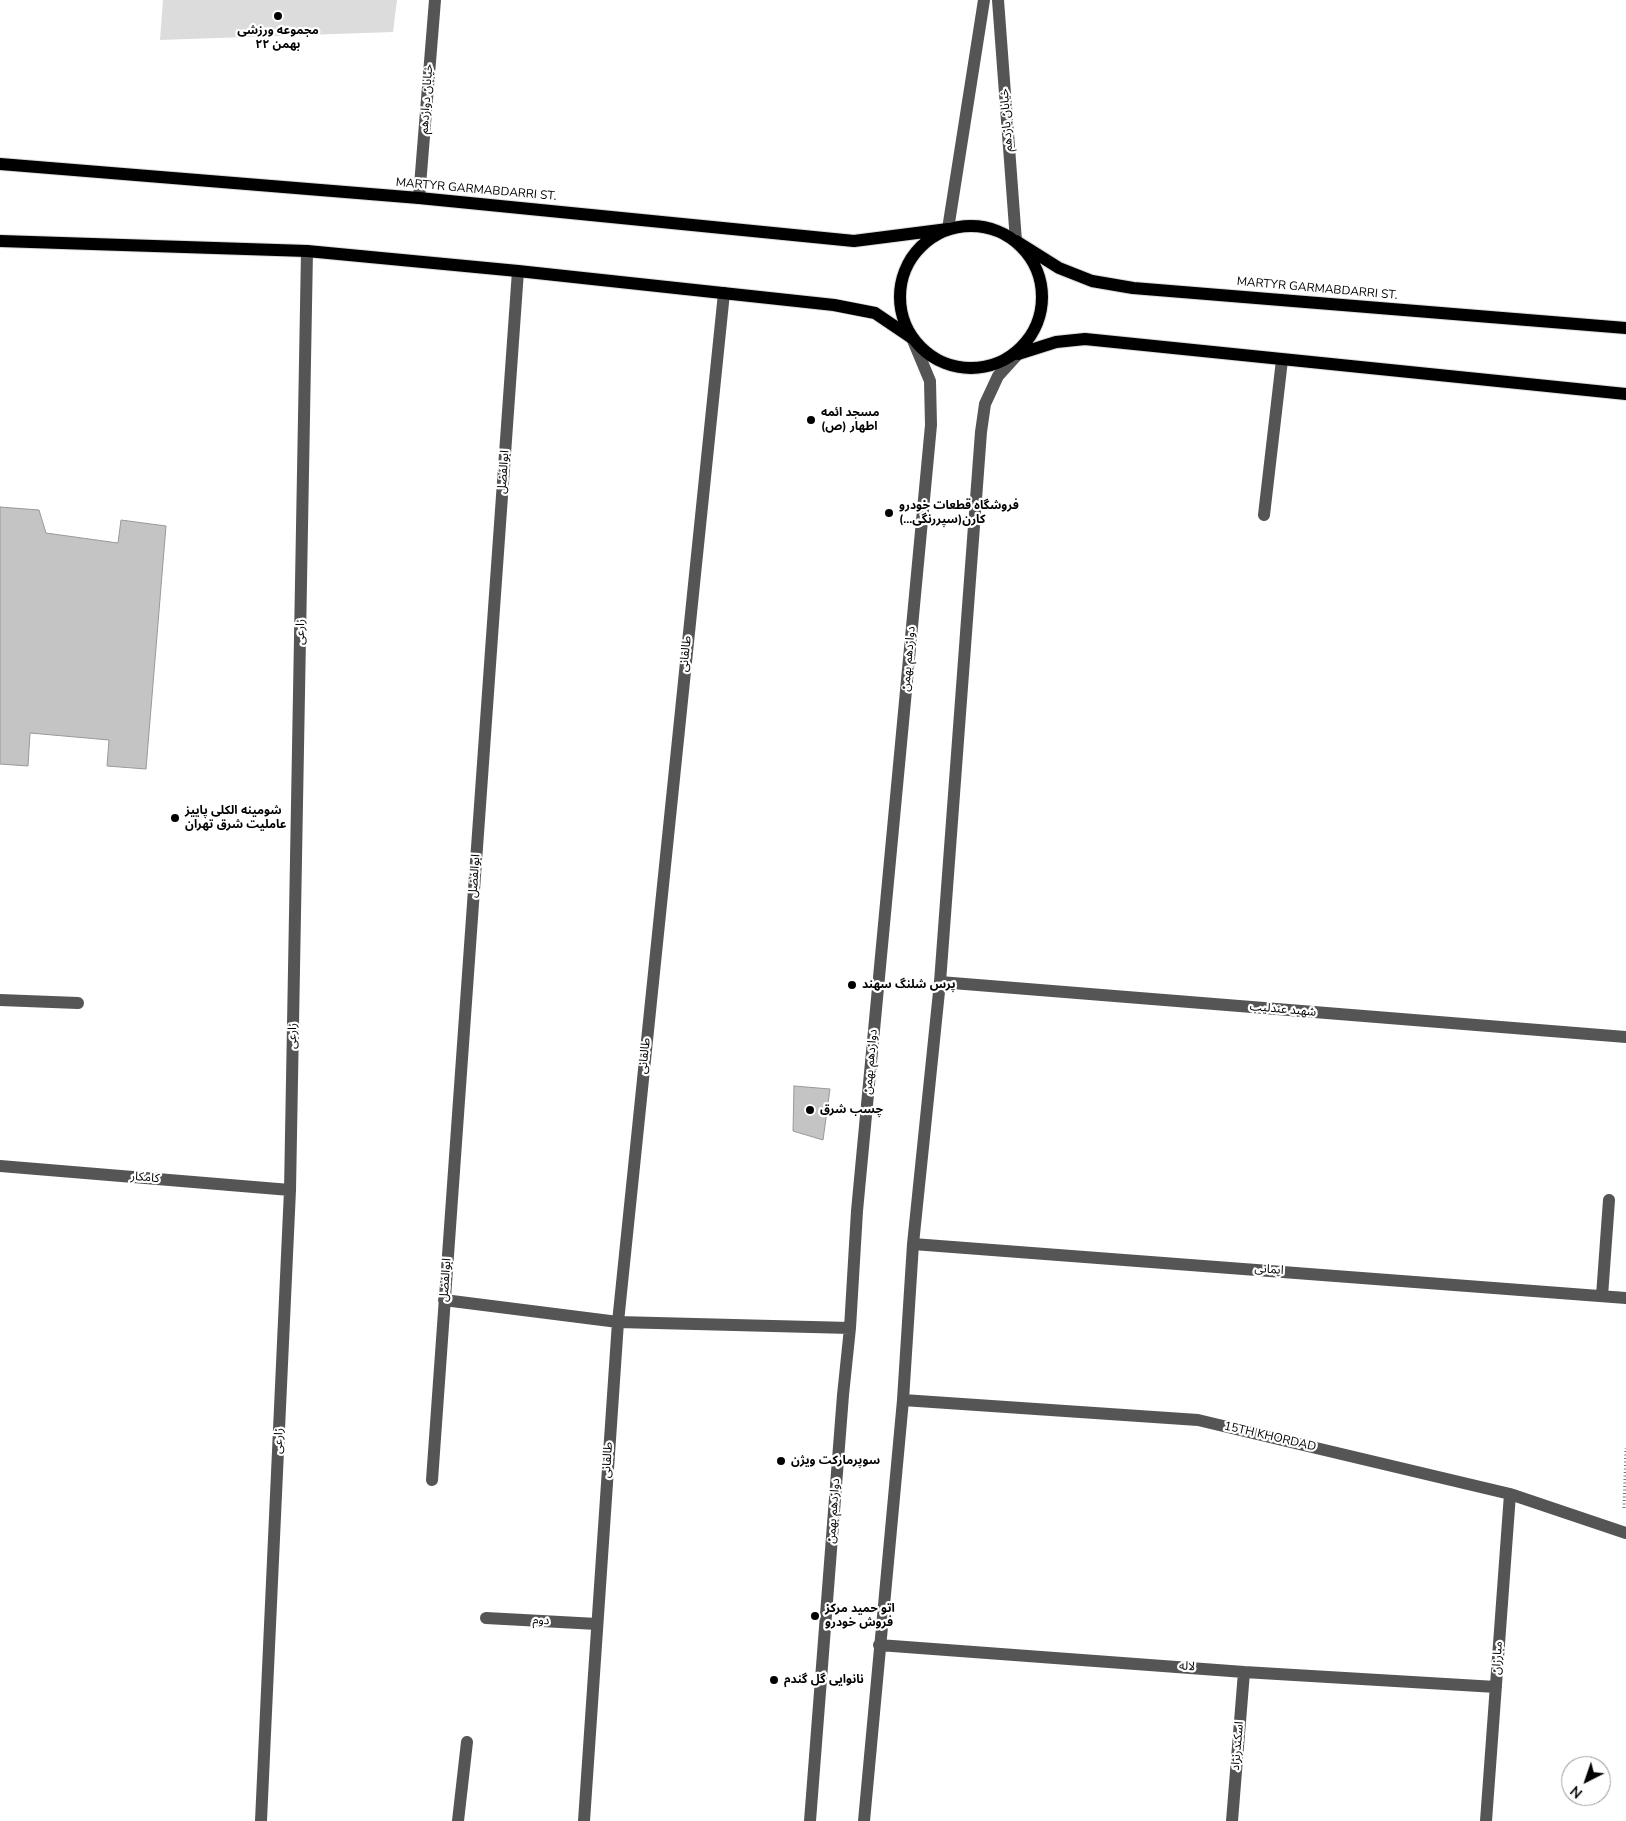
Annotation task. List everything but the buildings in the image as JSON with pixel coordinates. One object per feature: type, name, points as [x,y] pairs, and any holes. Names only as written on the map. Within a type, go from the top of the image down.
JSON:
[{"type":"main road","name":"MARTYR GARMABDARRI ST.","points":[[0,164],[419,198],[854,240],[948,229]]},
{"type":"main road","points":[[912,338],[903,318],[899,296],[903,274],[913,254],[929,238],[948,229],[972,224],[995,229],[1016,241],[1032,257],[1041,278],[1044,301],[1039,324],[1018,354]]},
{"type":"main road","points":[[0,241],[307,251],[834,304],[875,313],[912,338],[928,353],[947,364],[968,369],[990,366],[1018,354],[1056,342],[1084,339],[1626,394]]},
{"type":"main road","name":"MARTYR GARMABDARRI ST.","points":[[1016,241],[1059,268],[1092,282],[1133,288],[1626,328]]},
{"type":"street","name":"خیابان دوازدهم","points":[[419,198],[435,0]]},
{"type":"street","points":[[948,229],[984,0]]},
{"type":"street","name":"خیابان یازدهم","points":[[998,0],[1016,241]]},
{"type":"street","name":"زارعی","points":[[261,1821],[290,1190],[307,251]]},
{"type":"street","name":"ابوالفضل","points":[[432,1480],[518,271]]},
{"type":"street","name":"طالقانی","points":[[584,1821],[618,1322],[724,293]]},
{"type":"street","name":"دوازدهم بهمن","points":[[810,1821],[843,1395],[850,1328],[858,1201],[931,426],[930,381],[912,338]]},
{"type":"street","points":[[864,1821],[903,1400],[913,1244],[940,982],[981,432],[985,404],[998,376],[1018,354]]},
{"type":"street","points":[[1264,515],[1282,360]]},
{"type":"street","name":"شهید عندلیب","points":[[940,982],[1626,1038]]},
{"type":"street","points":[[0,1000],[78,1003]]},
{"type":"street","name":"کامکار","points":[[0,1166],[290,1190]]},
{"type":"street","points":[[1602,1296],[1609,1200]]},
{"type":"street","name":"ایمانی","points":[[913,1244],[1626,1298]]},
{"type":"street","points":[[444,1300],[618,1322],[850,1328]]},
{"type":"street","name":"15TH KHORDAD","points":[[903,1400],[1198,1420],[1510,1494],[1625,1532]]},
{"type":"street","name":"مبارزان","points":[[1486,1821],[1510,1494]]},
{"type":"street","name":"دوم","points":[[486,1618],[597,1624]]},
{"type":"street","name":"لاله","points":[[879,1645],[1244,1672],[1496,1687]]},
{"type":"street","name":"اسکندرنژاد","points":[[1232,1821],[1244,1672]]},
{"type":"street","points":[[458,1821],[467,1742]]},
{"type":"path","points":[[1625,1532],[1626,1448]]},
{"type":"shaded area","name":"مجموعه ورزشی ۲۲ بهمن","points":[[163,0],[397,0],[393,32],[160,40]]},
{"type":"place","name":"مجموعه ورزشی ۲۲ بهمن","points":[[278,16]]},
{"type":"place","name":"مسجد ائمه اطهار (ص)","points":[[811,420]]},
{"type":"place","name":"فروشگاه قطعات خودرو کارن(سپررنگی...)","points":[[889,513]]},
{"type":"place","name":"شومینه الکلی پاییز عاملیت شرق تهران","points":[[175,818]]},
{"type":"place","name":"پرس شلنگ سهند","points":[[852,985]]},
{"type":"place","name":"چسب شرق","points":[[810,1110]]},
{"type":"place","name":"سوپرمارکت ویژن","points":[[781,1461]]},
{"type":"place","name":"اتو حمید مرکز فروش خودرو","points":[[815,1616]]},
{"type":"place","name":"نانوایی گل گندم","points":[[774,1680]]}]
